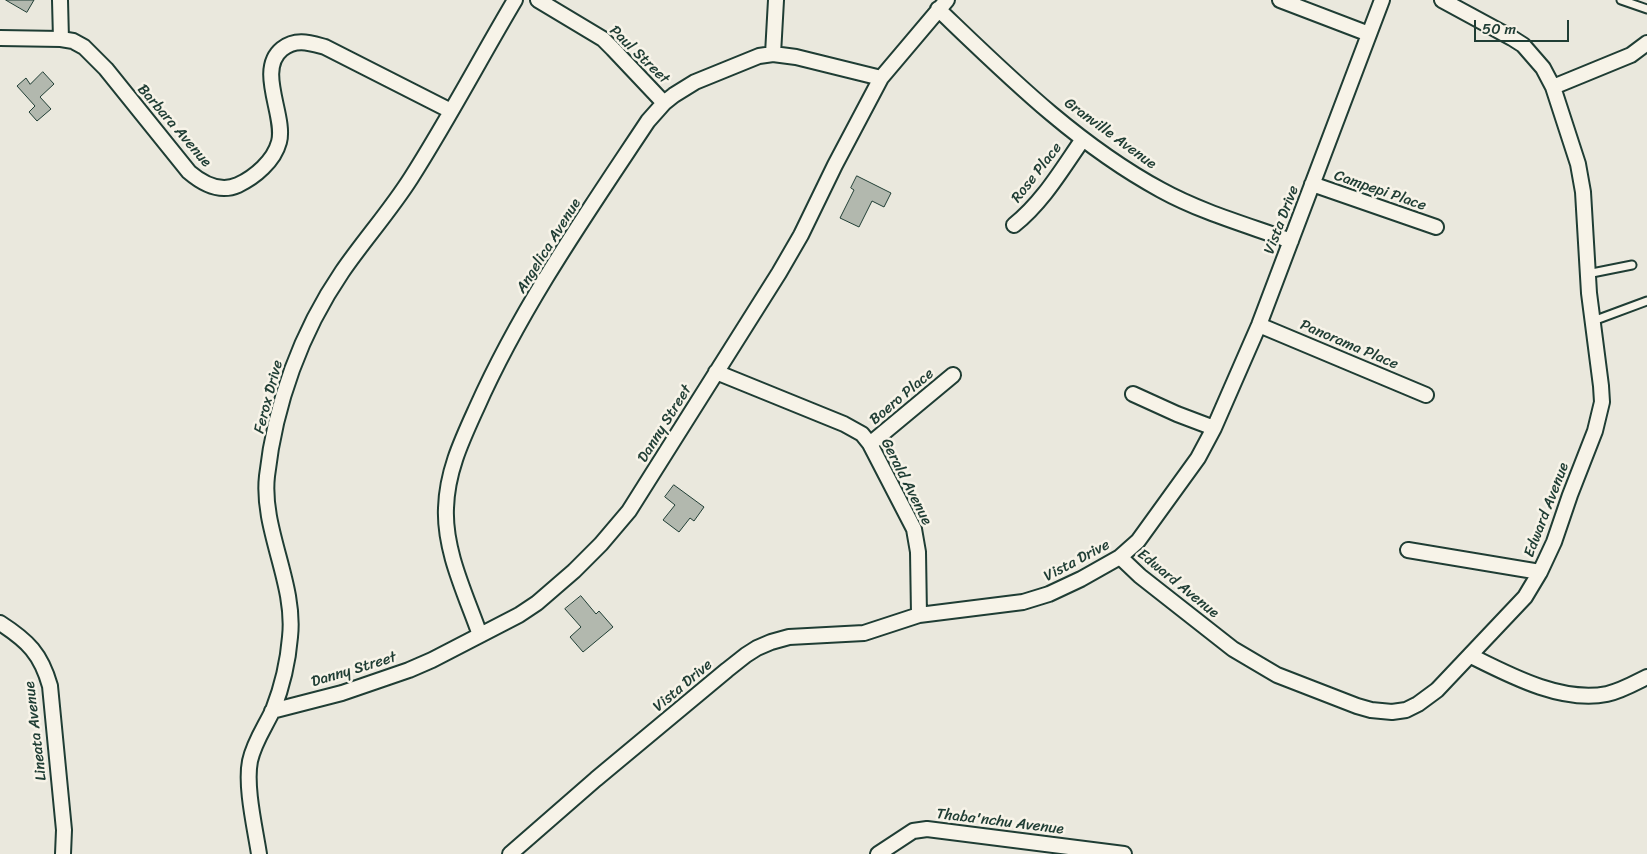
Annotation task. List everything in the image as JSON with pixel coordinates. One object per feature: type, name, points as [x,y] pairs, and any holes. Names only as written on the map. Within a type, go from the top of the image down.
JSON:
[{"type":"street","points":[[60,0],[61,39]]},
{"type":"street","name":"Ferox Drive","points":[[259,854],[249,769],[254,750],[280,691],[291,635],[287,589],[268,508],[266,483],[286,385],[305,338],[332,286],[410,180],[515,0]]},
{"type":"street","name":"Paul Street","points":[[538,0],[602,39],[614,49],[664,103]]},
{"type":"street","points":[[773,54],[776,0]]},
{"type":"street","points":[[1280,0],[1369,34]]},
{"type":"street","name":"Vista Drive","points":[[510,854],[596,779],[746,655],[772,642],[789,637],[864,633],[919,614],[1023,602],[1049,594],[1081,579],[1120,557],[1138,541],[1198,458],[1214,428],[1260,325],[1382,0]]},
{"type":"street","name":"Edward Avenue","points":[[1120,557],[1163,594],[1233,649],[1254,663],[1277,675],[1356,706],[1392,712],[1406,710],[1438,690],[1525,597],[1540,572],[1554,542],[1595,431],[1600,412],[1601,386],[1587,274],[1583,192],[1578,164],[1553,87],[1543,68],[1523,45],[1442,0]]},
{"type":"street","name":"Danny Street","points":[[272,711],[342,693],[402,673],[432,660],[519,615],[561,583],[601,544],[628,511],[779,273],[881,78],[942,5]]},
{"type":"street","name":"Granville Avenue","points":[[942,5],[1013,81],[1084,139],[1134,174],[1198,207],[1291,241]]},
{"type":"street","name":"Barbara Avenue","points":[[0,38],[61,39],[79,44],[92,54],[189,172],[202,183],[216,187],[232,188],[249,180],[264,168],[279,143],[281,131],[273,93],[272,75],[274,62],[277,53],[284,47],[295,43],[307,42],[326,47],[451,111]]},
{"type":"street","points":[[1553,87],[1631,55],[1647,43]]},
{"type":"street","name":"Angelica Avenue","points":[[480,635],[454,561],[449,538],[446,510],[448,483],[454,460],[484,391],[511,339],[555,266],[648,121],[674,94],[695,82],[759,56],[773,54],[796,57],[881,78]]},
{"type":"street","name":"Rose Place","points":[[1014,225],[1045,194],[1084,139]]},
{"type":"street","name":"Campepi Place","points":[[1312,184],[1436,227]]},
{"type":"street","name":"Panorama Place","points":[[1260,325],[1426,395]]},
{"type":"street","name":"Gerald Avenue","points":[[716,372],[844,424],[862,434],[870,444],[914,529],[918,552],[919,614]]},
{"type":"street","name":"Boero Place","points":[[870,444],[953,375]]},
{"type":"street","points":[[1134,394],[1176,414],[1214,428]]},
{"type":"street","points":[[1408,550],[1540,572]]},
{"type":"street","name":"Lineata Avenue","points":[[0,623],[25,640],[32,648],[41,661],[50,686],[64,830],[63,854]]},
{"type":"street","points":[[1471,656],[1518,679],[1552,690],[1576,695],[1609,694],[1647,677]]},
{"type":"street","name":"Thaba'nchu Avenue","points":[[878,854],[913,831],[927,829],[1124,854]]},
{"type":"lane","points":[[1621,0],[1647,9]]},
{"type":"lane","points":[[1587,274],[1632,265]]},
{"type":"lane","points":[[1592,321],[1647,301]]},
{"type":"building","points":[[6,0],[34,0],[27,12]]},
{"type":"building","points":[[43,72],[54,84],[40,97],[51,109],[37,121],[29,112],[35,106],[17,86],[26,78],[30,84]]},
{"type":"building","points":[[857,176],[891,193],[884,207],[872,201],[859,227],[840,218],[854,190],[851,188]]},
{"type":"building","points":[[674,485],[704,507],[694,521],[690,518],[679,532],[663,520],[675,505],[665,497]]},
{"type":"building","points":[[581,596],[596,614],[599,611],[613,627],[583,652],[570,637],[581,627],[565,609]]}]
